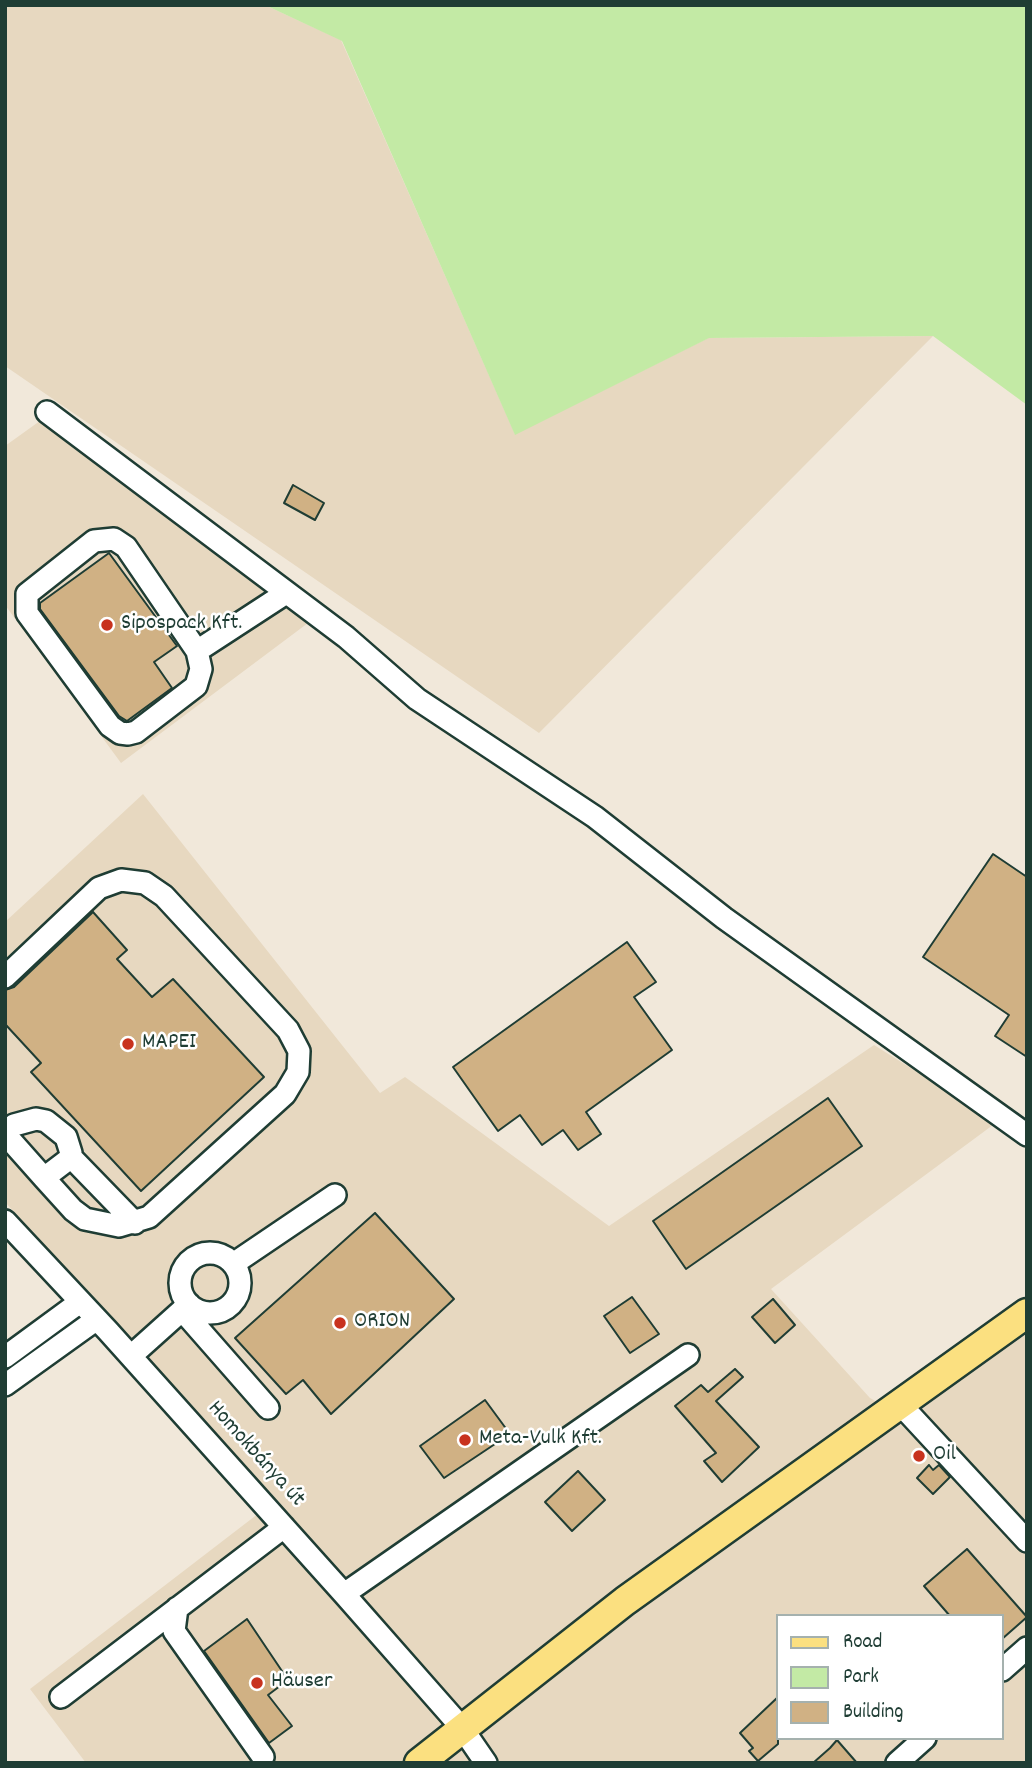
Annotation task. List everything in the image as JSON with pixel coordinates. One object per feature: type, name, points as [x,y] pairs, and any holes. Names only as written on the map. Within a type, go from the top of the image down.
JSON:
[{"type":"main road","points":[[419,1763],[625,1601],[1027,1313]]},
{"type":"street","points":[[47,412],[346,637],[417,699],[595,817],[724,918],[1027,1135]]},
{"type":"street","points":[[114,539],[126,547],[197,651],[201,669],[195,686],[136,732],[120,733],[110,726],[27,612],[27,594],[94,541],[114,539]]},
{"type":"street","points":[[197,651],[286,593]]},
{"type":"street","points":[[5,976],[99,888],[109,882],[134,881],[164,896],[293,1037],[299,1051],[298,1072],[285,1094],[160,1209],[135,1223],[108,1226],[85,1219],[5,1134],[14,1125],[36,1119],[46,1121],[66,1138],[70,1156],[135,1223]]},
{"type":"street","points":[[44,1178],[64,1166],[70,1156]]},
{"type":"street","points":[[233,1264],[335,1195]]},
{"type":"street","name":"Homokbánya út","points":[[5,1221],[131,1356],[344,1594],[462,1728],[486,1763]]},
{"type":"street","points":[[185,1307],[206,1312],[224,1309],[231,1304],[239,1287],[233,1264],[214,1253],[196,1256],[189,1262],[180,1279],[180,1288],[185,1307],[268,1408]]},
{"type":"street","points":[[5,1357],[80,1302]]},
{"type":"street","points":[[131,1356],[185,1307]]},
{"type":"street","points":[[5,1385],[97,1319]]},
{"type":"street","points":[[344,1594],[688,1355]]},
{"type":"street","points":[[901,1405],[1027,1541]]},
{"type":"street","points":[[61,1697],[284,1527]]},
{"type":"street","points":[[177,1608],[174,1631],[262,1757]]},
{"type":"street","points":[[1004,1668],[1027,1648]]},
{"type":"street","points":[[897,1763],[923,1740]]},
{"type":"shaded area","points":[[5,5],[265,5],[341,40],[515,434],[708,338],[933,336],[539,733],[5,366]]},
{"type":"shaded area","points":[[44,418],[312,620],[121,763],[5,605],[5,446]]},
{"type":"shaded area","points":[[143,794],[380,1093],[405,1077],[609,1226],[874,1045],[997,1122],[771,1289],[870,1398],[906,1418],[1027,1329],[1027,1763],[86,1763],[30,1689],[276,1500],[5,1202],[5,922]]},
{"type":"green space","points":[[265,5],[1027,5],[1027,405],[933,336],[709,338],[515,435],[342,41]]},
{"type":"building","points":[[293,485],[324,503],[315,520],[284,503]]},
{"type":"building","name":"Sipospack Kft.","points":[[109,553],[177,646],[154,662],[172,688],[127,721],[119,716],[40,609],[40,603]]},
{"type":"building","points":[[993,854],[1027,877],[1027,1057],[995,1036],[1009,1015],[923,957]]},
{"type":"building","name":"MAPEI","points":[[93,912],[127,950],[117,959],[152,997],[173,979],[264,1077],[141,1191],[31,1072],[41,1063],[5,1024],[5,990],[14,987]]},
{"type":"building","points":[[627,942],[656,982],[634,997],[672,1050],[586,1112],[601,1134],[578,1150],[563,1130],[542,1145],[520,1115],[498,1131],[453,1067]]},
{"type":"building","points":[[828,1098],[862,1146],[686,1269],[653,1221]]},
{"type":"building","name":"ORION","points":[[375,1213],[454,1299],[331,1414],[303,1380],[286,1394],[235,1338]]},
{"type":"building","points":[[632,1297],[659,1334],[630,1353],[604,1316]]},
{"type":"building","points":[[773,1299],[795,1325],[775,1343],[752,1317]]},
{"type":"building","points":[[735,1369],[743,1377],[716,1401],[759,1447],[722,1482],[704,1461],[716,1453],[675,1406],[701,1385],[708,1392]]},
{"type":"building","name":"Meta-Vulk Kft.","points":[[485,1400],[510,1434],[444,1478],[420,1446]]},
{"type":"building","points":[[929,1465],[933,1470],[939,1465],[950,1477],[933,1494],[917,1478]]},
{"type":"building","points":[[578,1471],[605,1500],[572,1531],[545,1502]]},
{"type":"building","points":[[967,1549],[1027,1617],[1004,1637],[1004,1614],[948,1614],[924,1586]]},
{"type":"building","name":"Häuser","points":[[247,1619],[288,1680],[268,1695],[292,1726],[269,1743],[204,1651]]},
{"type":"building","points":[[776,1699],[778,1744],[758,1761],[749,1751],[753,1748],[740,1733]]},
{"type":"building","points":[[837,1740],[857,1763],[813,1763],[830,1748]]},
{"type":"place","name":"Sipospack Kft.","points":[[107,625]]},
{"type":"place","name":"MAPEI","points":[[128,1044]]},
{"type":"place","name":"ORION","points":[[340,1323]]},
{"type":"place","name":"Meta-Vulk Kft.","points":[[465,1440]]},
{"type":"place","name":"Oil","points":[[919,1456]]},
{"type":"place","name":"Häuser","points":[[257,1683]]}]
